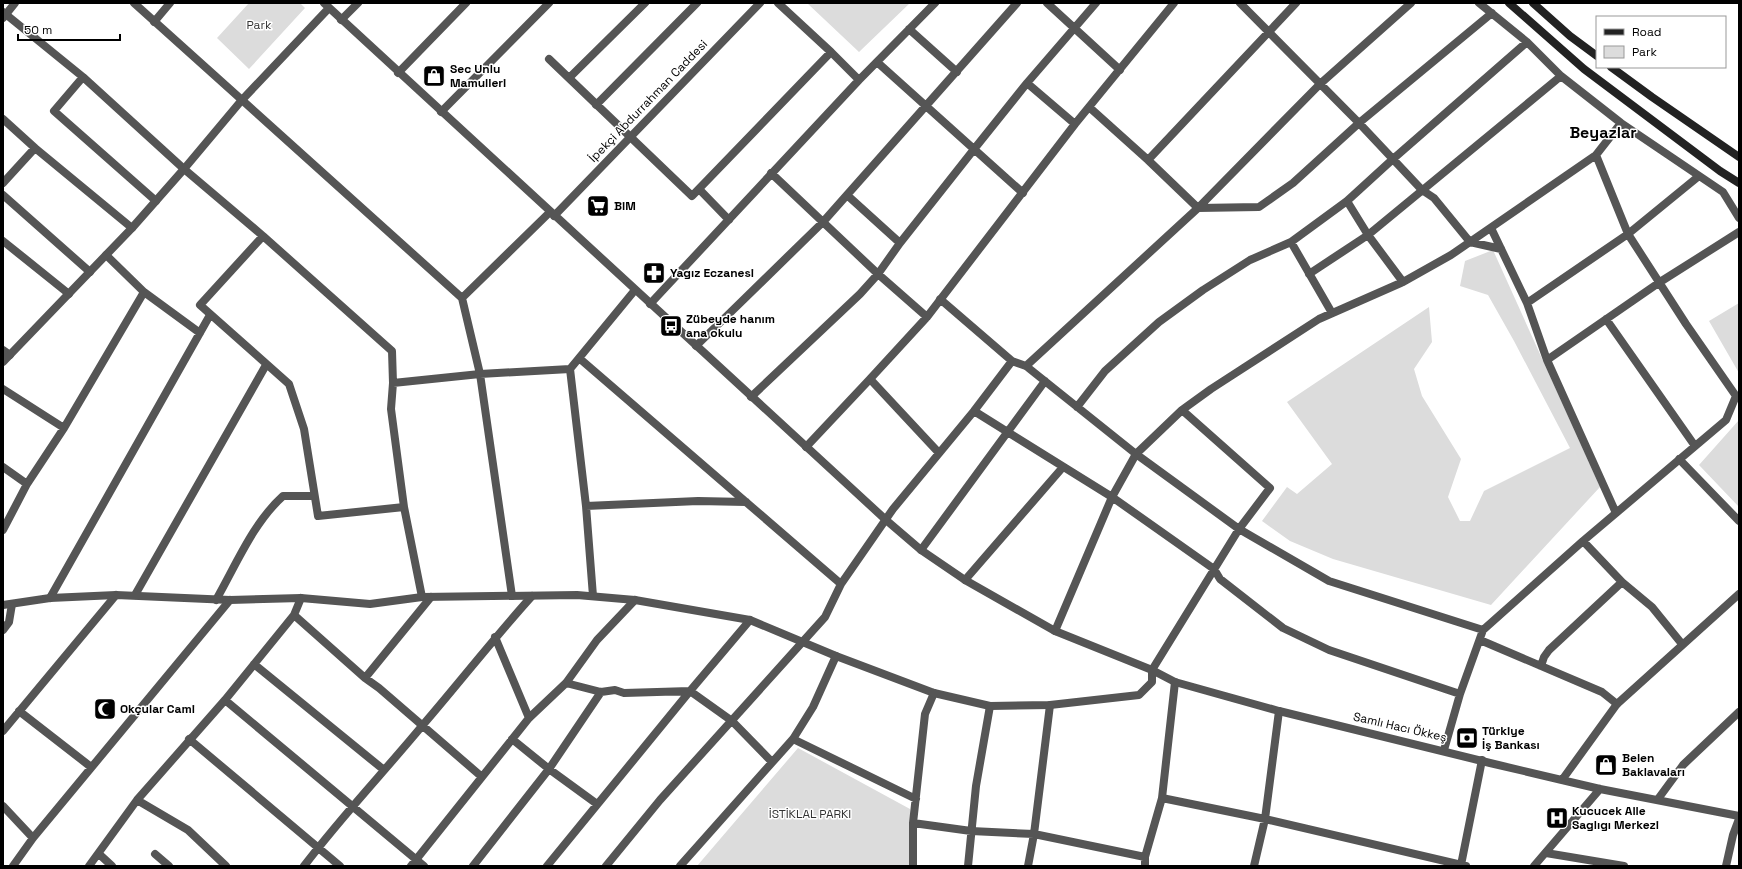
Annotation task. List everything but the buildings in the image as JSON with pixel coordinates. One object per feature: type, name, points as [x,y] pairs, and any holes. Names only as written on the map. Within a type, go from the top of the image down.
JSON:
[{"type":"main road","points":[[1509,3],[1584,69],[1720,171],[1739,183]]},
{"type":"main road","points":[[1533,3],[1570,36],[1596,55]]},
{"type":"main road","points":[[1612,68],[1652,98],[1739,157]]},
{"type":"street","points":[[15,3],[4,14],[83,77],[184,169],[263,236],[392,351],[393,383],[391,409],[404,507],[422,597]]},
{"type":"street","points":[[134,3],[241,101],[462,298],[480,374],[512,596]]},
{"type":"street","points":[[154,22],[170,3]]},
{"type":"street","points":[[341,20],[358,3]]},
{"type":"street","points":[[398,73],[466,3]]},
{"type":"street","points":[[441,112],[549,3]]},
{"type":"street","points":[[569,78],[646,3]]},
{"type":"street","points":[[596,105],[697,3]]},
{"type":"street","name":"İpekçi Abdurrahman Caddesi","points":[[462,298],[552,214],[630,137],[760,3]]},
{"type":"street","points":[[778,3],[859,80]]},
{"type":"street","points":[[650,304],[859,80],[934,3]]},
{"type":"street","points":[[696,346],[822,222],[1017,3]]},
{"type":"street","points":[[1047,3],[1120,70]]},
{"type":"street","points":[[751,397],[860,294],[878,274],[900,243],[1027,83],[1096,3]]},
{"type":"street","points":[[806,447],[927,317],[1075,124],[1174,3]]},
{"type":"street","points":[[1240,3],[1359,123],[1422,190],[1434,198],[1470,242],[1501,249]]},
{"type":"street","points":[[1148,160],[1268,30],[1296,3]]},
{"type":"street","points":[[1026,366],[1198,208],[1320,84],[1411,3]]},
{"type":"street","points":[[1479,3],[1527,42],[1561,76],[1621,123],[1724,192],[1739,218]]},
{"type":"street","points":[[3,362],[132,228],[326,5]]},
{"type":"street","name":"Samlı Hacı Ökkeş","points":[[326,5],[398,73],[886,520],[921,550],[965,580],[1055,631],[1152,670],[1175,682],[1279,711],[1562,780],[1600,789],[1658,799],[1739,816]]},
{"type":"street","points":[[1089,107],[1148,160],[1198,208],[1259,207],[1293,183],[1359,123],[1492,13]]},
{"type":"street","points":[[910,29],[957,72]]},
{"type":"street","points":[[1077,407],[1105,371],[1159,322],[1203,290],[1250,260],[1290,242],[1347,201],[1392,159],[1527,42]]},
{"type":"street","points":[[549,59],[692,196],[831,52]]},
{"type":"street","points":[[877,62],[975,148],[1023,193]]},
{"type":"street","points":[[1309,274],[1368,235],[1561,76]]},
{"type":"street","points":[[83,77],[54,111],[156,201]]},
{"type":"street","points":[[1027,83],[1075,124]]},
{"type":"street","points":[[3,119],[35,148],[132,228]]},
{"type":"street","points":[[1055,631],[1112,497],[1136,454],[1182,410],[1211,389],[1319,319],[1403,282],[1451,255],[1596,155],[1621,123]]},
{"type":"street","points":[[3,183],[35,148]]},
{"type":"street","points":[[1444,750],[1460,694],[1483,630],[1583,541],[1726,420],[1736,396],[1686,324],[1628,234],[1596,155]]},
{"type":"street","points":[[772,173],[822,222],[927,317]]},
{"type":"street","points":[[1527,303],[1628,234],[1699,176]]},
{"type":"street","points":[[699,189],[729,220]]},
{"type":"street","points":[[3,195],[90,272]]},
{"type":"street","points":[[847,195],[900,243]]},
{"type":"street","points":[[1347,201],[1368,235],[1403,282]]},
{"type":"street","points":[[1491,228],[1527,303],[1547,360],[1616,513]]},
{"type":"street","points":[[1547,360],[1660,282],[1739,232]]},
{"type":"street","points":[[263,236],[200,305],[289,384],[304,429],[318,516],[404,507]]},
{"type":"street","points":[[3,241],[69,294]]},
{"type":"street","points":[[1290,242],[1332,313]]},
{"type":"street","points":[[106,255],[144,292],[200,333]]},
{"type":"street","points":[[593,596],[586,506],[570,369],[635,290]]},
{"type":"street","points":[[3,530],[27,484],[64,428],[144,292]]},
{"type":"street","points":[[940,299],[1012,361],[1026,366],[1136,454],[1239,529],[1329,581],[1483,630]]},
{"type":"street","points":[[50,598],[210,315]]},
{"type":"street","points":[[1606,319],[1695,446]]},
{"type":"street","points":[[3,350],[10,355]]},
{"type":"street","points":[[579,358],[841,584]]},
{"type":"street","points":[[606,866],[660,800],[825,617],[841,584],[893,509],[974,411],[1012,361]]},
{"type":"street","points":[[135,595],[266,365]]},
{"type":"street","points":[[393,383],[480,374],[570,369]]},
{"type":"street","points":[[870,379],[939,453]]},
{"type":"street","points":[[921,550],[1044,381]]},
{"type":"street","points":[[3,389],[64,428]]},
{"type":"street","points":[[3,605],[50,598],[116,595],[216,600],[301,598],[370,604],[422,597],[593,596],[635,600],[750,620],[836,656],[934,693],[990,706],[1050,705],[1139,695],[1152,682],[1152,670],[1239,529],[1270,488],[1182,410]]},
{"type":"street","points":[[974,411],[1112,497],[1214,569],[1220,579],[1283,628],[1329,650],[1460,694]]},
{"type":"street","points":[[1679,459],[1739,521]]},
{"type":"street","points":[[3,467],[27,484]]},
{"type":"street","points":[[965,580],[1063,467]]},
{"type":"street","points":[[216,600],[254,533],[272,506],[283,496],[314,496]]},
{"type":"street","points":[[586,506],[698,500],[746,502]]},
{"type":"street","points":[[1583,541],[1622,582],[1652,607],[1682,644]]},
{"type":"street","points":[[1541,666],[1544,657],[1549,650],[1622,582]]},
{"type":"street","points":[[1562,780],[1617,704],[1739,594]]},
{"type":"street","points":[[3,731],[116,595]]},
{"type":"street","points":[[304,866],[352,806],[422,727],[495,637],[532,596]]},
{"type":"street","points":[[365,678],[431,597]]},
{"type":"street","points":[[89,866],[137,800],[224,700],[294,615],[301,598]]},
{"type":"street","points":[[13,866],[33,838],[230,600]]},
{"type":"street","points":[[414,863],[529,718],[566,682],[597,640],[635,600]]},
{"type":"street","points":[[3,630],[9,622],[12,604]]},
{"type":"street","points":[[294,615],[365,678],[379,688],[422,727],[482,777]]},
{"type":"street","points":[[547,866],[750,620]]},
{"type":"street","points":[[495,637],[529,718]]},
{"type":"street","points":[[1480,640],[1602,692],[1617,704]]},
{"type":"street","points":[[680,866],[792,739],[812,706],[836,656]]},
{"type":"street","points":[[254,664],[384,770]]},
{"type":"street","points":[[566,682],[601,692],[616,690],[624,694],[690,691],[732,721],[772,762]]},
{"type":"street","points":[[913,823],[971,831],[1034,834],[1146,864],[1162,798],[1175,682]]},
{"type":"street","points":[[474,866],[549,769],[601,692]]},
{"type":"street","points":[[913,866],[913,823],[925,714],[934,693]]},
{"type":"street","points":[[224,700],[352,806],[414,863],[424,866]]},
{"type":"street","points":[[1028,866],[1034,834],[1050,705]]},
{"type":"street","points":[[968,866],[976,786],[990,706]]},
{"type":"street","points":[[19,711],[91,767]]},
{"type":"street","points":[[1254,866],[1264,819],[1279,711]]},
{"type":"street","points":[[1658,799],[1683,765],[1739,712]]},
{"type":"street","points":[[190,739],[340,866]]},
{"type":"street","points":[[512,739],[549,769],[597,804]]},
{"type":"street","points":[[792,739],[916,799]]},
{"type":"street","points":[[1162,798],[1264,819],[1464,865],[1482,760]]},
{"type":"street","points":[[1534,866],[1600,789]]},
{"type":"street","points":[[137,800],[188,830],[226,866]]},
{"type":"street","points":[[3,806],[33,838]]},
{"type":"street","points":[[1726,866],[1733,835],[1739,819]]},
{"type":"street","points":[[1546,853],[1624,866]]},
{"type":"street","points":[[99,854],[112,866]]},
{"type":"street","points":[[155,854],[169,866]]},
{"type":"green space","name":"Park","points":[[249,3],[300,3],[305,8],[249,69],[217,38]]},
{"type":"green space","points":[[807,3],[910,3],[859,52]]},
{"type":"green space","points":[[1493,250],[1600,487],[1491,605],[1333,559],[1290,541],[1262,521],[1287,487],[1297,494],[1332,464],[1287,402],[1429,307],[1432,342],[1414,369],[1422,396],[1461,459],[1448,497],[1460,521],[1470,521],[1484,491],[1570,448],[1488,295],[1460,286],[1465,261]]},
{"type":"green space","points":[[1739,303],[1739,373],[1709,321]]},
{"type":"green space","points":[[1739,420],[1739,507],[1699,465]]},
{"type":"green space","name":"İSTİKLAL PARKI","points":[[798,748],[910,809],[916,866],[697,866]]},
{"type":"place","name":"Sec Unlu Mamulleri","points":[[434,76]]},
{"type":"place","name":"BiM","points":[[598,206]]},
{"type":"place","name":"Yagız Eczanesi","points":[[654,273]]},
{"type":"place","name":"Zübeyde hanım ana okulu","points":[[671,326]]},
{"type":"place","name":"Okçular Cami","points":[[105,709]]},
{"type":"place","name":"Türkiye İş Bankası","points":[[1467,738]]},
{"type":"place","name":"Belen Baklavaları","points":[[1606,765]]},
{"type":"place","name":"Kucucek Aile Saglıgı Merkezi","points":[[1557,818]]},
{"type":"district","name":"Beyazlar","points":[[1603,132]]}]
